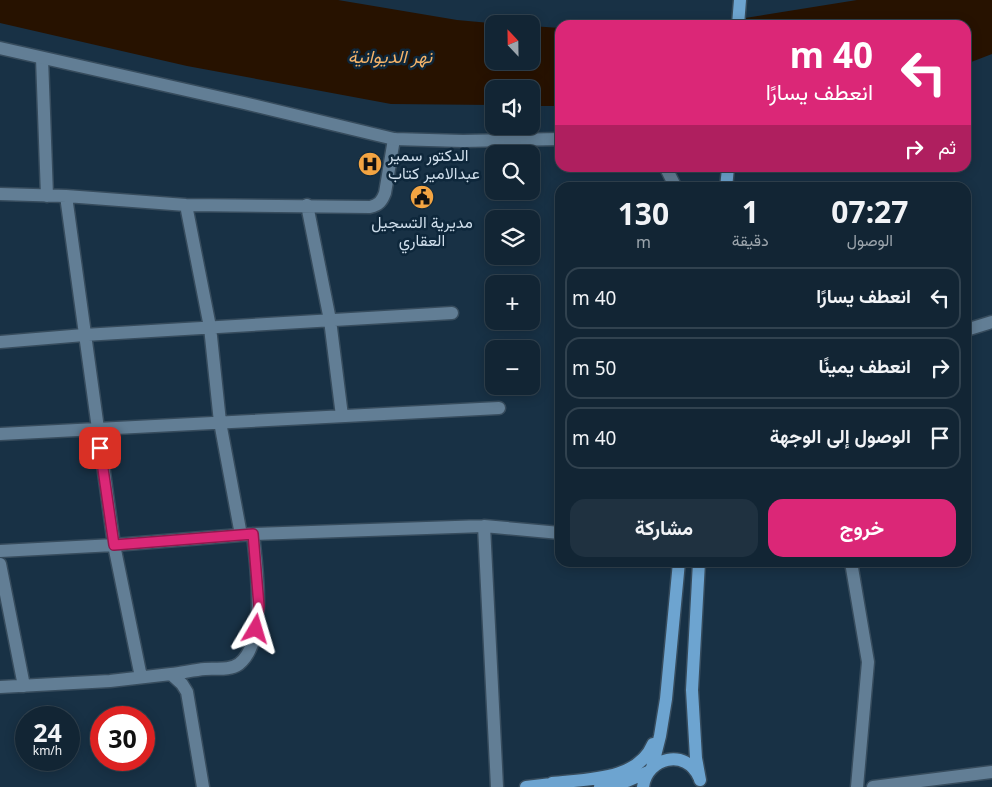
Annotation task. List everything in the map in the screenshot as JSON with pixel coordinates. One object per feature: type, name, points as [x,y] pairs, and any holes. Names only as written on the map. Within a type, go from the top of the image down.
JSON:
[{"type":"main road","points":[[738,20],[740,0]]},
{"type":"main road","points":[[643,787],[644,780],[650,770],[663,718],[679,567]]},
{"type":"main road","points":[[699,567],[692,690],[696,758],[701,784]]},
{"type":"main road","points":[[526,787],[610,776],[638,764],[650,749],[663,718]]},
{"type":"main road","points":[[600,787],[639,777],[663,760],[673,759],[682,760],[690,765],[697,772],[701,784]]},
{"type":"main road","points":[[552,783],[620,783]]},
{"type":"street","points":[[0,48],[394,139],[506,141],[555,139]]},
{"type":"street","points":[[42,58],[47,196]]},
{"type":"street","points":[[0,194],[66,196],[186,205],[377,206],[383,200],[385,193],[394,139]]},
{"type":"street","points":[[66,196],[114,545],[141,677]]},
{"type":"street","points":[[0,688],[110,681],[207,669],[225,669],[238,664],[250,649],[256,629],[259,606],[247,534],[220,422],[210,328],[186,205]]},
{"type":"street","points":[[306,206],[330,320],[342,416]]},
{"type":"street","points":[[0,342],[84,335],[452,313]]},
{"type":"street","points":[[971,328],[992,322]]},
{"type":"street","points":[[0,434],[499,408]]},
{"type":"street","points":[[484,526],[497,787]]},
{"type":"street","points":[[0,551],[114,545],[247,534],[484,526],[555,533]]},
{"type":"street","points":[[0,564],[24,686]]},
{"type":"street","points":[[853,567],[868,662],[857,787]]},
{"type":"street","points":[[170,674],[182,684],[187,692],[204,787]]},
{"type":"street","points":[[872,787],[992,772]]},
{"type":"water","name":"نهر الديوانية","points":[[0,0],[338,0],[457,20],[485,23],[485,70],[540,70],[540,27],[555,28],[555,106],[540,106],[540,80],[485,80],[485,105],[391,104],[187,66],[0,23]]},
{"type":"water","points":[[857,0],[992,0],[992,54],[971,62],[971,20],[732,20]]},
{"type":"place","name":"الدكتور سمير عبدالامير كتاب","points":[[370,164]]},
{"type":"place","name":"مديرية التسجيل العقاري","points":[[422,197]]},
{"type":"route","points":[[100,448],[114,545],[253,534],[259,606],[256,629]]}]
